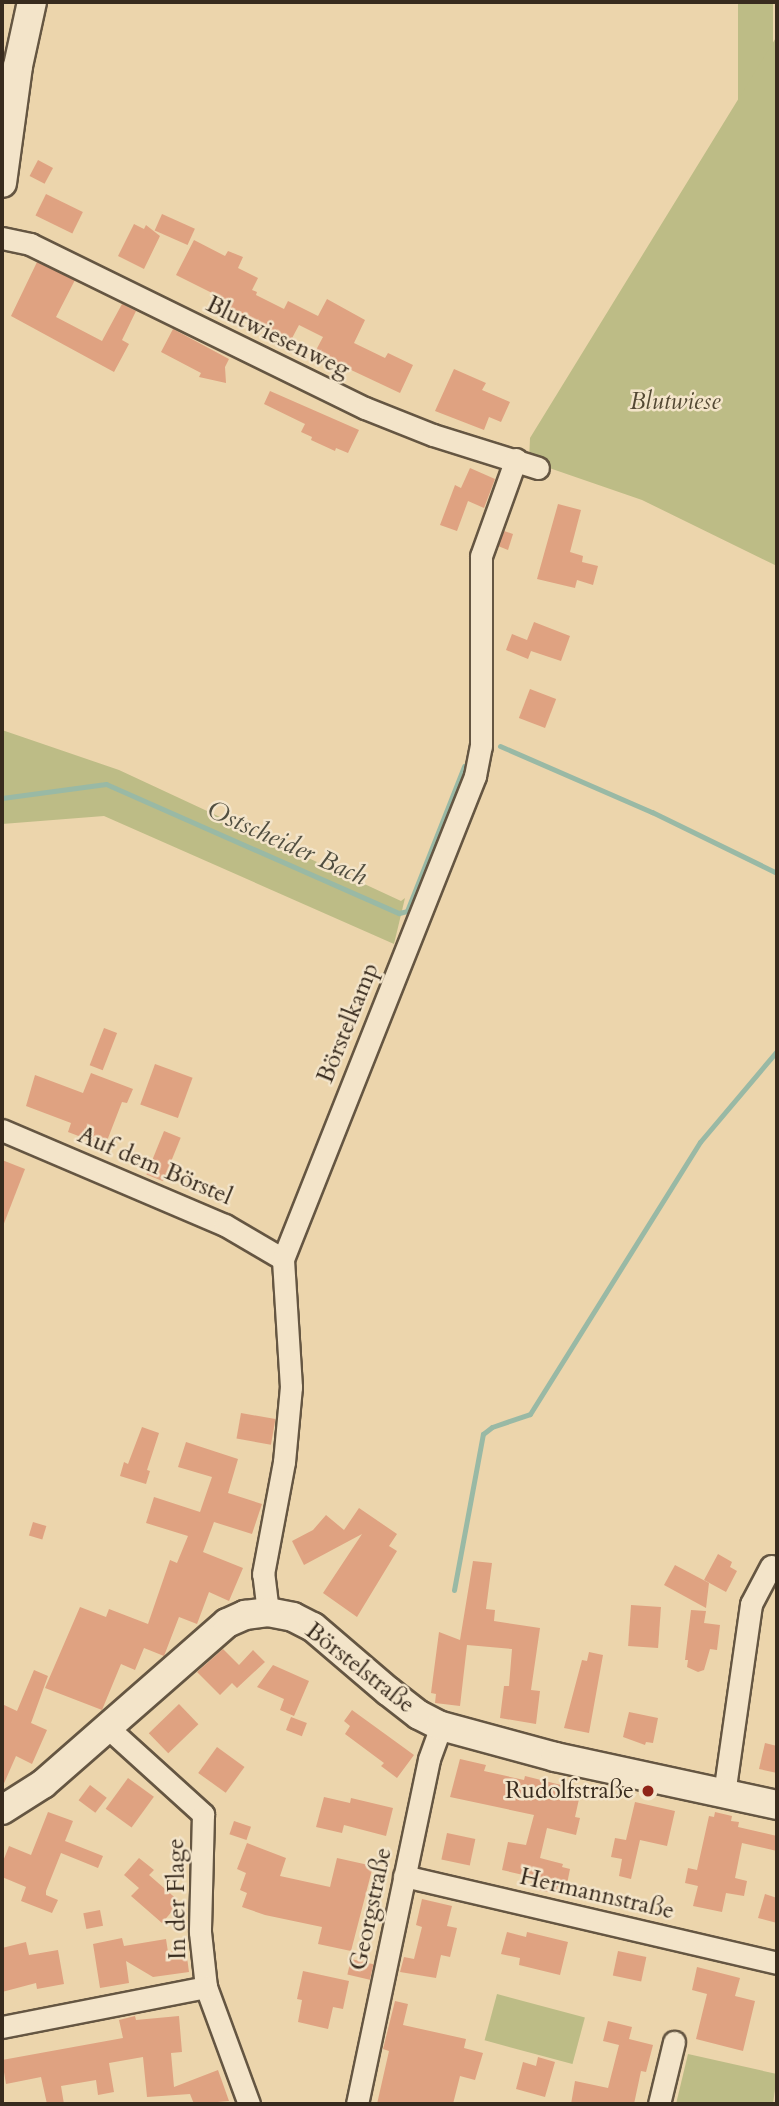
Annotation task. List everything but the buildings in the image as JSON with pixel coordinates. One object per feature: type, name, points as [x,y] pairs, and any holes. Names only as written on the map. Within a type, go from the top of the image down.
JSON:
[{"type":"street","points":[[2,183],[18,66],[32,2]]},
{"type":"street","name":"Blutwiesenweg","points":[[2,238],[30,244],[365,408],[433,435],[538,468]]},
{"type":"street","name":"Börstelkamp","points":[[268,1612],[263,1574],[284,1462],[291,1387],[283,1259],[475,776],[481,746],[481,556],[516,460]]},
{"type":"street","name":"Auf dem Börstel","points":[[2,1130],[225,1225],[283,1259]]},
{"type":"street","points":[[724,1794],[751,1604],[771,1566]]},
{"type":"street","name":"Börstelstraße","points":[[2,1810],[43,1784],[227,1623],[245,1615],[268,1612],[293,1616],[313,1627],[419,1715],[441,1726],[555,1757],[777,1805]]},
{"type":"street","name":"Georgstraße","points":[[357,2104],[429,1759],[441,1726]]},
{"type":"street","name":"In der Flage","points":[[107,1727],[203,1814],[200,1932],[206,1987],[249,2104]]},
{"type":"street","name":"Hermannstraße","points":[[404,1875],[777,1964]]},
{"type":"street","points":[[2,2027],[206,1987]]},
{"type":"street","points":[[659,2104],[674,2042]]},
{"type":"green space","points":[[738,2],[773,2],[773,435],[738,435]]},
{"type":"green space","name":"Blutwiese","points":[[777,36],[777,566],[642,500],[529,461],[530,438]]},
{"type":"green space","points":[[2,730],[119,770],[401,901],[405,898],[394,944],[104,816],[2,824]]},
{"type":"green space","points":[[497,1994],[585,2018],[572,2064],[485,2040]]},
{"type":"green space","points":[[688,2054],[777,2074],[773,2104],[676,2104]]},
{"type":"waterway","name":"Ostscheider Bach","points":[[500,746],[652,812],[777,873]]},
{"type":"waterway","name":"Ostscheider Bach","points":[[2,798],[106,784],[399,913],[407,911],[464,766]]},
{"type":"waterway","points":[[454,1590],[483,1434],[492,1427],[530,1414],[700,1142],[777,1051]]},
{"type":"place","name":"Rudolfstraße","points":[[648,1791]]}]
